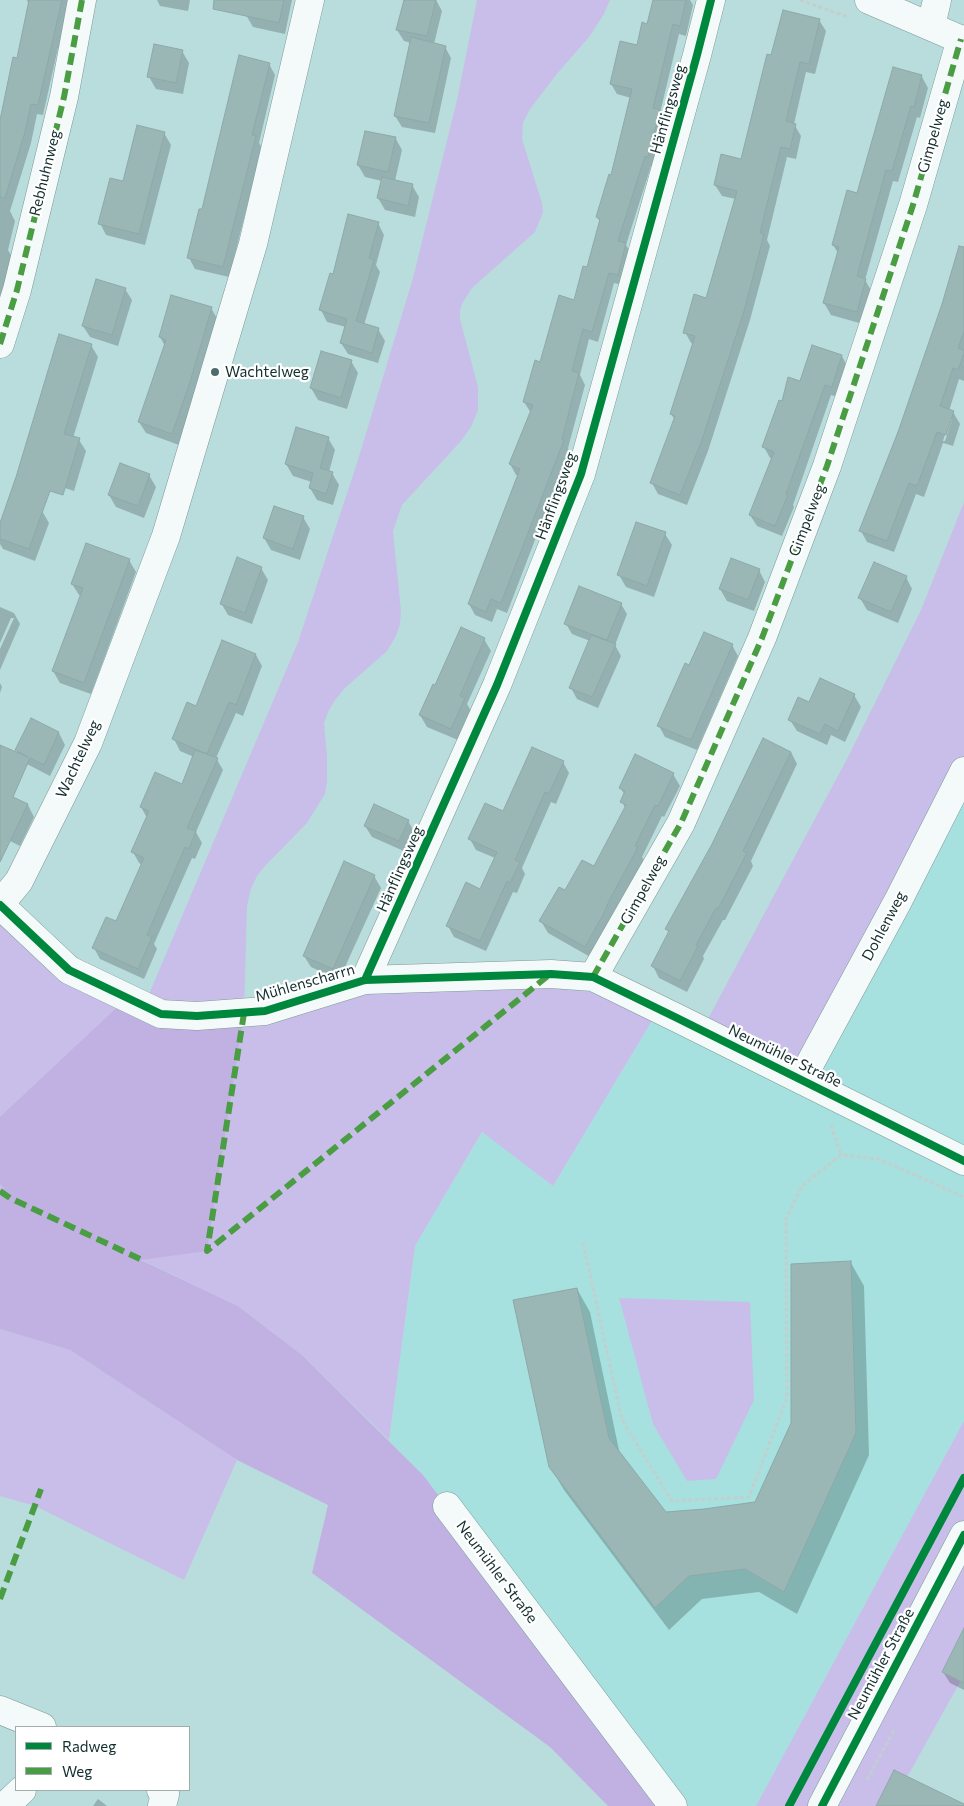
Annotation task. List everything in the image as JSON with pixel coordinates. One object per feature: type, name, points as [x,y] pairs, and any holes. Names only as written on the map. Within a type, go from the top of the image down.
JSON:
[{"type":"street","name":"Rebhuhnweg","points":[[0,344],[16,290],[64,97],[82,0]]},
{"type":"street","name":"Wachtelweg","points":[[0,904],[19,881],[88,743],[166,536],[253,244],[310,0]]},
{"type":"street","name":"Hänflingsweg","points":[[365,980],[497,685],[581,474],[698,55],[711,0]]},
{"type":"street","points":[[869,0],[934,13],[963,40]]},
{"type":"street","name":"Gimpelweg","points":[[593,977],[681,823],[762,638],[828,466],[913,206],[963,40]]},
{"type":"street","name":"Dohlenweg","points":[[800,1080],[898,901],[964,771]]},
{"type":"street","name":"Mühlenscharrn","points":[[0,904],[70,970],[161,1014],[197,1016],[265,1011],[365,980],[551,974],[593,977]]},
{"type":"street","name":"Neumühler Straße","points":[[593,977],[964,1161]]},
{"type":"street","name":"Neumühler Straße","points":[[447,1506],[673,1806]]},
{"type":"street","name":"Neumühler Straße","points":[[822,1806],[964,1535]]},
{"type":"street","points":[[0,1710],[40,1726]]},
{"type":"street","points":[[5,1806],[21,1791]]},
{"type":"street","points":[[162,1791],[165,1794],[162,1806]]},
{"type":"path","points":[[583,1242],[622,1420],[672,1501],[749,1497],[787,1398],[786,1219],[802,1186],[841,1155],[879,1159],[964,1197]]},
{"type":"shaded area","points":[[477,0],[610,0],[604,14],[589,37],[556,75],[530,109],[523,123],[522,139],[542,203],[543,212],[535,232],[472,288],[460,310],[460,319],[478,387],[478,410],[471,427],[461,441],[402,505],[393,531],[401,611],[400,624],[396,636],[387,651],[345,688],[328,712],[324,723],[327,756],[325,794],[307,823],[265,866],[257,876],[251,889],[247,906],[244,1012],[365,980],[551,974],[659,1009],[553,1186],[482,1132],[415,1246],[389,1440],[302,1355],[238,1306],[140,1259],[4,1188],[0,1193],[0,905],[144,1006],[298,642],[357,463],[413,278],[457,100]]},
{"type":"shaded area","points":[[964,502],[964,771],[809,1066],[702,1030],[848,757],[921,610]]},
{"type":"shaded area","points":[[964,771],[964,1421],[756,1806],[673,1806],[423,1475],[389,1440],[415,1246],[483,1132],[553,1186],[651,1023],[677,1018],[801,1079]]},
{"type":"shaded area","points":[[127,998],[244,1013],[207,1251],[141,1260],[238,1306],[302,1355],[423,1475],[673,1806],[608,1806],[550,1747],[312,1573],[328,1505],[237,1460],[70,1350],[0,1329],[0,1193],[4,1188],[0,1184],[0,1117]]},
{"type":"shaded area","points":[[619,1298],[750,1302],[754,1400],[716,1479],[687,1481],[653,1424]]},
{"type":"shaded area","points":[[0,1329],[70,1350],[237,1460],[184,1580],[35,1506],[0,1496]]},
{"type":"shaded area","points":[[964,1421],[964,1675],[891,1806],[756,1806]]},
{"type":"building","points":[[29,0],[62,0],[38,105],[31,104],[25,132],[5,198],[0,197],[0,120],[13,57],[17,58]]},
{"type":"building","points":[[214,0],[284,0],[279,23],[213,9]]},
{"type":"building","points":[[404,0],[436,0],[427,36],[396,30]]},
{"type":"building","points":[[653,0],[686,0],[680,26],[673,24],[653,108],[660,110],[648,157],[645,156],[618,241],[626,243],[618,275],[609,273],[592,332],[583,329],[572,371],[579,373],[562,439],[564,440],[501,603],[491,599],[486,612],[468,604],[520,469],[509,464],[533,405],[523,402],[535,360],[540,362],[559,295],[574,300],[583,266],[587,267],[600,219],[596,217],[609,174],[611,175],[632,89],[610,84],[620,41],[637,45],[642,22],[647,24]]},
{"type":"building","points":[[783,10],[820,19],[809,64],[800,62],[786,121],[796,124],[790,149],[781,147],[760,233],[764,234],[745,308],[702,440],[680,495],[650,483],[675,416],[670,414],[695,336],[683,333],[694,294],[706,298],[737,191],[714,185],[721,154],[741,159],[767,54],[771,55]]},
{"type":"building","points":[[411,37],[446,46],[429,123],[394,116]]},
{"type":"building","points":[[154,44],[183,50],[176,83],[147,77]]},
{"type":"building","points":[[239,55],[270,63],[252,135],[256,136],[223,267],[187,258],[199,209],[202,209]]},
{"type":"building","points":[[893,67],[922,75],[914,107],[911,106],[892,171],[886,170],[857,276],[866,279],[857,312],[823,303],[839,247],[832,245],[847,190],[857,193]]},
{"type":"building","points":[[137,125],[165,132],[139,234],[98,224],[110,178],[123,181]]},
{"type":"building","points":[[365,131],[396,137],[388,172],[357,165]]},
{"type":"building","points":[[382,177],[413,184],[408,206],[377,198]]},
{"type":"building","points":[[348,214],[379,222],[369,258],[374,260],[356,321],[379,328],[372,353],[340,343],[347,319],[319,310],[330,273],[333,274]]},
{"type":"building","points":[[959,246],[964,247],[964,332],[958,348],[964,350],[964,354],[958,370],[953,368],[940,406],[954,411],[946,435],[937,432],[917,486],[909,483],[887,541],[859,531],[898,432],[942,304]]},
{"type":"building","points":[[96,279],[126,288],[112,335],[82,326]]},
{"type":"building","points":[[171,295],[212,307],[190,382],[172,434],[138,422],[166,340],[159,337]]},
{"type":"building","points":[[59,334],[92,344],[64,434],[80,438],[63,495],[50,491],[29,549],[0,539],[0,523],[16,477]]},
{"type":"building","points":[[812,345],[842,355],[832,387],[825,385],[786,494],[788,495],[775,526],[749,515],[774,452],[762,447],[779,400],[782,401],[788,377],[800,381]]},
{"type":"building","points":[[321,351],[352,360],[341,398],[310,388]]},
{"type":"building","points":[[296,427],[329,437],[320,468],[333,472],[326,494],[309,488],[313,473],[285,464]]},
{"type":"building","points":[[120,463],[150,474],[138,506],[108,495]]},
{"type":"building","points":[[274,506],[304,516],[293,549],[263,538]]},
{"type":"building","points":[[636,522],[666,532],[647,586],[617,575]]},
{"type":"building","points":[[86,543],[130,559],[84,683],[52,671],[83,588],[71,584]]},
{"type":"building","points":[[237,557],[262,567],[245,613],[220,604]]},
{"type":"building","points":[[731,558],[760,569],[748,600],[719,589]]},
{"type":"building","points":[[874,562],[907,576],[891,612],[858,598]]},
{"type":"building","points":[[579,586],[622,603],[607,640],[564,624]]},
{"type":"building","points":[[461,627],[485,638],[460,696],[465,698],[451,729],[419,715],[433,684],[435,685]]},
{"type":"building","points":[[704,632],[733,644],[691,740],[657,726],[685,663],[689,665]]},
{"type":"building","points":[[591,635],[616,644],[592,697],[569,688]]},
{"type":"building","points":[[222,640],[256,654],[236,705],[229,702],[207,754],[172,739],[187,702],[196,706]]},
{"type":"building","points":[[820,678],[855,694],[838,731],[825,724],[820,734],[788,720],[798,697],[809,702]]},
{"type":"building","points":[[31,718],[59,732],[44,765],[30,758],[13,797],[28,804],[0,862],[0,745],[28,757],[15,750]]},
{"type":"building","points":[[763,738],[791,752],[743,851],[747,853],[718,909],[716,908],[696,945],[698,946],[680,981],[651,966],[669,931],[665,929],[712,844]]},
{"type":"building","points":[[532,747],[564,761],[549,794],[545,792],[515,860],[520,862],[510,883],[507,881],[480,941],[446,926],[466,882],[480,889],[497,852],[468,839],[485,803],[503,811]]},
{"type":"building","points":[[195,750],[218,758],[187,828],[196,831],[189,849],[185,847],[147,935],[152,937],[138,969],[92,948],[106,917],[116,921],[144,858],[131,852],[149,811],[140,807],[155,772],[182,784]]},
{"type":"building","points":[[635,754],[674,773],[658,806],[655,805],[635,846],[638,847],[585,947],[539,921],[559,887],[565,890],[582,860],[594,866],[626,805],[620,802],[625,791],[619,788]]},
{"type":"building","points":[[374,804],[409,820],[399,841],[364,826]]},
{"type":"building","points":[[344,861],[375,875],[333,969],[303,956]]},
{"type":"building","points":[[851,1261],[856,1433],[784,1592],[745,1569],[689,1576],[655,1608],[549,1467],[513,1300],[577,1288],[609,1438],[666,1512],[704,1509],[755,1502],[791,1423],[791,1264]]},
{"type":"building","points":[[964,1628],[964,1683],[942,1672]]},
{"type":"building","points":[[894,1770],[964,1804],[964,1806],[876,1806]]},
{"type":"marked path","points":[[0,344],[17,290],[64,97],[82,0]]},
{"type":"marked path","points":[[593,977],[681,823],[762,638],[827,466],[913,205],[961,39]]},
{"type":"marked path","points":[[244,1013],[207,1251],[549,975]]},
{"type":"marked path","points":[[0,1191],[10,1198],[140,1259]]},
{"type":"marked path","points":[[0,1599],[41,1489]]},
{"type":"cycle path","points":[[365,980],[497,685],[581,474],[711,0]]},
{"type":"cycle path","points":[[0,905],[69,970],[161,1014],[197,1016],[265,1011],[365,980],[551,974],[593,977],[964,1161]]},
{"type":"cycle path","points":[[789,1806],[964,1478]]},
{"type":"cycle path","points":[[822,1806],[964,1535]]},
{"type":"place","name":"Wachtelweg","points":[[215,372]]}]
